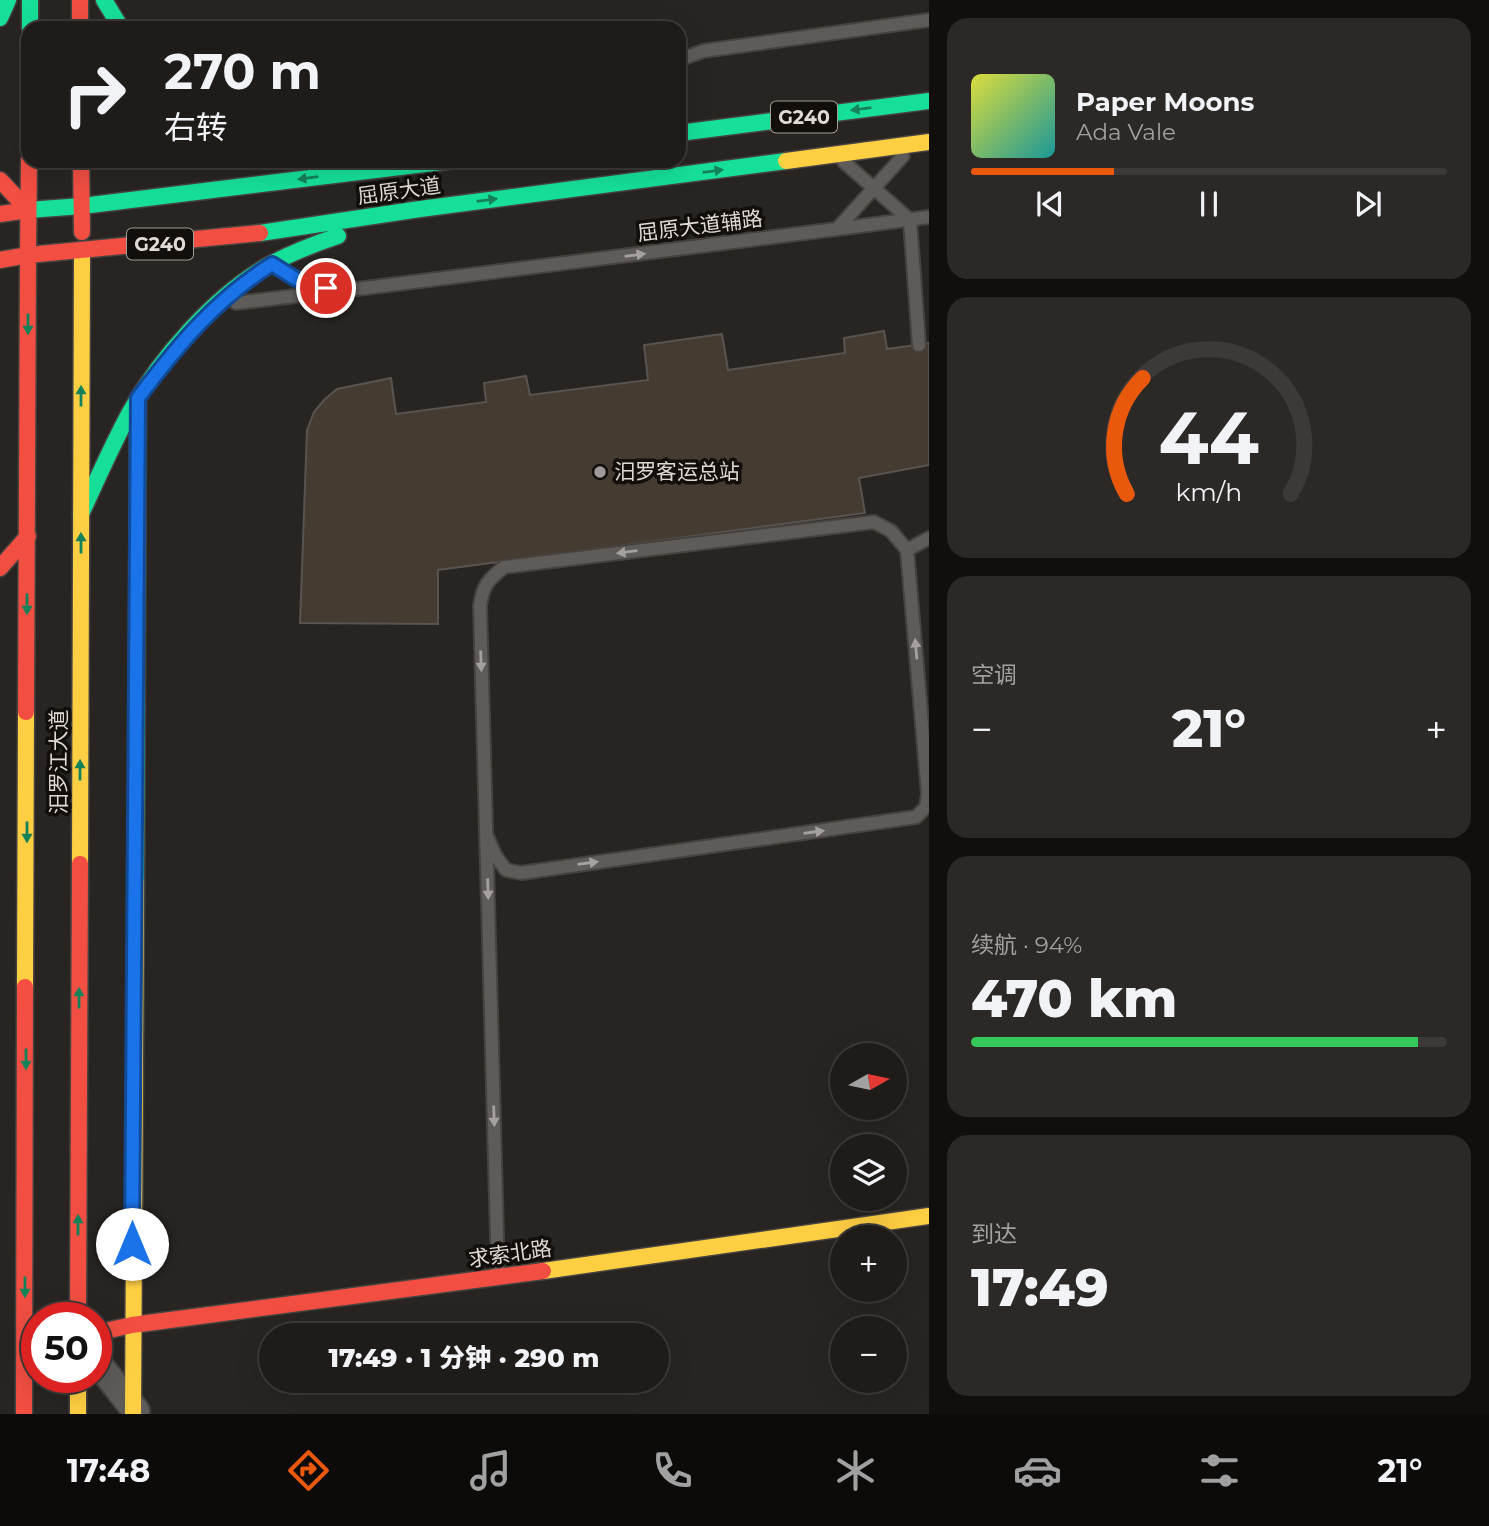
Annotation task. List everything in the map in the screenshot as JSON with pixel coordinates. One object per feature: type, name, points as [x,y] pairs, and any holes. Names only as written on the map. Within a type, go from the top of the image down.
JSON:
[{"type":"main road","points":[[0,19],[8,0]]},
{"type":"main road","points":[[30,0],[30,21]]},
{"type":"main road","points":[[80,0],[80,21]]},
{"type":"main road","points":[[104,0],[117,21]]},
{"type":"main road","name":"G240","points":[[686,132],[929,101]]},
{"type":"main road","name":"屈原大道","points":[[0,260],[238,236],[419,209],[929,142]]},
{"type":"main road","name":"汨罗江大道","points":[[24,1302],[29,168]]},
{"type":"main road","name":"汨罗江大道","points":[[78,1302],[82,168]]},
{"type":"main road","name":"屈原大道","points":[[0,214],[392,168]]},
{"type":"main road","points":[[0,180],[28,210]]},
{"type":"main road","points":[[81,514],[114,471],[138,398],[183,339],[246,280],[263,257],[307,247],[419,209]]},
{"type":"main road","points":[[136,1413],[132,1325],[138,398]]},
{"type":"main road","points":[[81,436],[114,471],[128,494],[137,522]]},
{"type":"main road","points":[[0,568],[28,536],[10,479]]},
{"type":"main road","name":"求索北路","points":[[112,1329],[929,1216]]},
{"type":"main road","name":"汨罗江大道","points":[[24,1393],[24,1414]]},
{"type":"main road","points":[[78,1393],[78,1414]]},
{"type":"street","points":[[112,1382],[136,1413]]},
{"type":"lane","points":[[686,57],[703,51],[929,20]]},
{"type":"lane","points":[[837,229],[912,144]]},
{"type":"lane","points":[[836,155],[910,220],[919,345]]},
{"type":"lane","name":"屈原大道辅路","points":[[357,289],[929,217]]},
{"type":"lane","points":[[238,236],[296,279],[326,288],[357,289]]},
{"type":"lane","points":[[209,314],[236,303],[276,296],[357,289]]},
{"type":"lane","points":[[486,834],[495,855],[506,870],[521,873],[916,817],[926,807],[928,794],[907,550],[891,531],[874,522],[504,567],[483,588],[480,606],[486,834],[498,1277]]},
{"type":"lane","points":[[907,550],[929,538]]},
{"type":"building","name":"汨罗客运总站","points":[[884,331],[887,349],[929,343],[929,465],[859,478],[865,513],[438,570],[438,624],[300,623],[307,430],[314,412],[337,389],[391,378],[396,414],[486,402],[484,383],[526,376],[530,395],[648,380],[644,345],[722,334],[728,370],[845,353],[844,338]]},
{"type":"traffic: fast","points":[[0,18],[8,0]]},
{"type":"traffic: fast","points":[[30,0],[30,21]]},
{"type":"traffic: fast","points":[[104,0],[117,21]]},
{"type":"traffic: fast","points":[[686,132],[929,101]]},
{"type":"traffic: fast","points":[[260,233],[786,161]]},
{"type":"traffic: fast","points":[[28,210],[82,206],[392,168]]},
{"type":"traffic: fast","points":[[81,514],[142,391],[190,330],[228,293],[248,278],[286,257],[338,236]]},
{"type":"traffic: fast","points":[[136,882],[138,398]]},
{"type":"traffic: slow","points":[[786,161],[929,142]]},
{"type":"traffic: slow","points":[[80,864],[82,252]]},
{"type":"traffic: slow","points":[[25,987],[26,712]]},
{"type":"traffic: slow","points":[[133,1414],[136,882]]},
{"type":"traffic: slow","points":[[543,1271],[929,1216]]},
{"type":"traffic: slow","points":[[78,1393],[78,1414]]},
{"type":"traffic: jam","points":[[80,0],[80,21]]},
{"type":"traffic: jam","points":[[29,168],[28,255],[260,233]]},
{"type":"traffic: jam","points":[[81,168],[82,232]]},
{"type":"traffic: jam","points":[[0,180],[28,210]]},
{"type":"traffic: jam","points":[[0,214],[28,210]]},
{"type":"traffic: jam","points":[[0,260],[28,255],[26,712]]},
{"type":"traffic: jam","points":[[0,568],[28,536]]},
{"type":"traffic: jam","points":[[78,1302],[80,864]]},
{"type":"traffic: jam","points":[[24,1414],[25,987]]},
{"type":"traffic: jam","points":[[112,1329],[543,1271]]},
{"type":"place","name":"汨罗客运总站","points":[[600,472]]},
{"type":"route","points":[[132,1244],[138,398],[183,339],[246,280],[272,264],[296,279],[326,288]]}]
